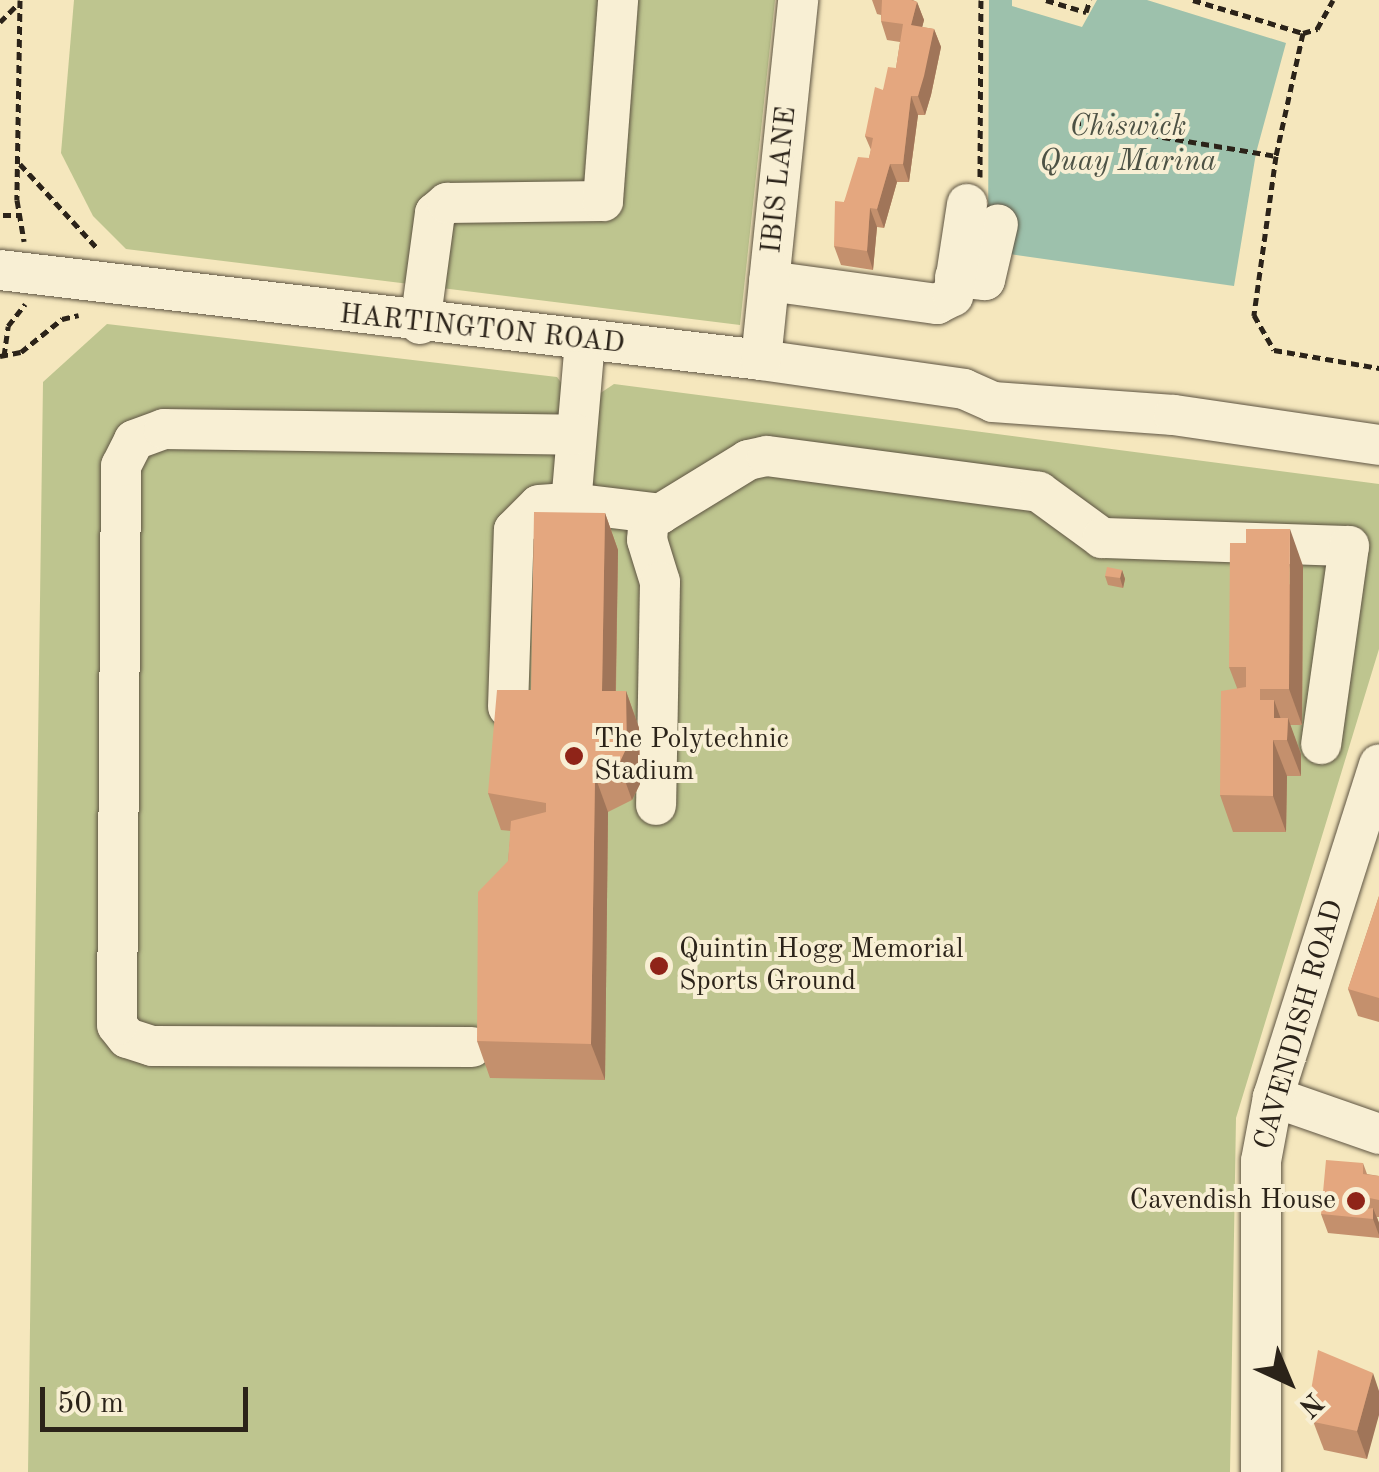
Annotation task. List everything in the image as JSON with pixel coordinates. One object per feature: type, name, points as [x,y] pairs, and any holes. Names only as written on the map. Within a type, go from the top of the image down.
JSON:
[{"type":"street","points":[[420,324],[435,213],[446,203],[602,201],[618,0]]},
{"type":"street","name":"IBIS LANE","points":[[760,360],[798,0]]},
{"type":"street","points":[[769,281],[937,304],[952,296],[982,214]]},
{"type":"street","name":"HARTINGTON ROAD","points":[[17,270],[420,324],[760,360],[964,389],[993,402],[1074,412],[1089,407],[1379,446]]},
{"type":"street","points":[[571,503],[585,341]]},
{"type":"street","points":[[472,1047],[152,1046],[126,1038],[117,1025],[121,466],[134,440],[164,429],[576,435]]},
{"type":"street","points":[[508,707],[514,530],[539,506],[571,503],[649,513],[669,510],[748,460],[767,456],[1039,492],[1102,538],[1349,546],[1321,744]]},
{"type":"street","points":[[649,513],[647,540],[660,582],[656,805]]},
{"type":"street","name":"CAVENDISH ROAD","points":[[1262,1472],[1261,1160],[1273,1097],[1379,764]]},
{"type":"street","points":[[1273,1097],[1379,1134]]},
{"type":"path","points":[[981,0],[982,214]]},
{"type":"path","points":[[1046,0],[1086,12],[1090,0]]},
{"type":"path","points":[[1193,0],[1303,33],[1316,29],[1333,0]]},
{"type":"path","points":[[0,22],[20,1]]},
{"type":"path","points":[[20,1],[20,216],[17,270],[2,356],[21,352],[62,319],[114,308],[132,287]]},
{"type":"path","points":[[1303,33],[1276,156],[1254,315],[1274,350],[1379,368]]},
{"type":"path","points":[[1073,122],[1276,156]]},
{"type":"path","points":[[20,164],[104,255]]},
{"type":"path","points":[[3,216],[20,216]]},
{"type":"shaded area","points":[[74,0],[775,0],[740,325],[126,249],[93,216],[61,153]]},
{"type":"shaded area","name":"Quintin Hogg Memorial Sports Ground","points":[[107,324],[557,377],[568,392],[596,396],[614,384],[1379,484],[1379,649],[1236,1118],[1230,1472],[28,1472],[43,382]]},
{"type":"water","name":"Chiswick Quay Marina","points":[[989,0],[1012,0],[1012,6],[1082,27],[1097,0],[1147,0],[1286,43],[1256,153],[1234,286],[988,251]]},
{"type":"building","points":[[882,0],[917,2],[911,25],[934,29],[918,96],[911,96],[903,164],[890,164],[877,209],[870,208],[867,251],[834,246],[835,201],[844,202],[858,157],[869,158],[873,138],[865,136],[875,87],[883,90],[888,67],[896,68],[903,24],[881,21]]},
{"type":"building","points":[[534,512],[605,513],[602,691],[626,691],[627,747],[619,764],[595,776],[591,1044],[477,1041],[478,892],[508,861],[511,821],[546,812],[546,803],[488,793],[497,690],[531,690]]},
{"type":"building","points":[[1246,529],[1290,529],[1289,689],[1260,689],[1260,700],[1274,700],[1274,718],[1288,718],[1287,740],[1273,740],[1273,796],[1220,795],[1221,691],[1246,687],[1246,667],[1229,667],[1230,543],[1246,543]]},
{"type":"building","points":[[1107,567],[1122,570],[1120,578],[1105,576]]},
{"type":"building","points":[[1379,896],[1379,998],[1348,989]]},
{"type":"building","points":[[1326,1160],[1363,1163],[1363,1174],[1379,1176],[1379,1200],[1360,1196],[1360,1210],[1373,1208],[1373,1219],[1321,1214]]},
{"type":"building","points":[[1318,1350],[1373,1373],[1357,1431],[1314,1422],[1308,1408]]},
{"type":"place","name":"The Polytechnic Stadium","points":[[574,756]]},
{"type":"place","name":"Quintin Hogg Memorial Sports Ground","points":[[659,966]]},
{"type":"place","name":"Cavendish House","points":[[1356,1201]]}]
